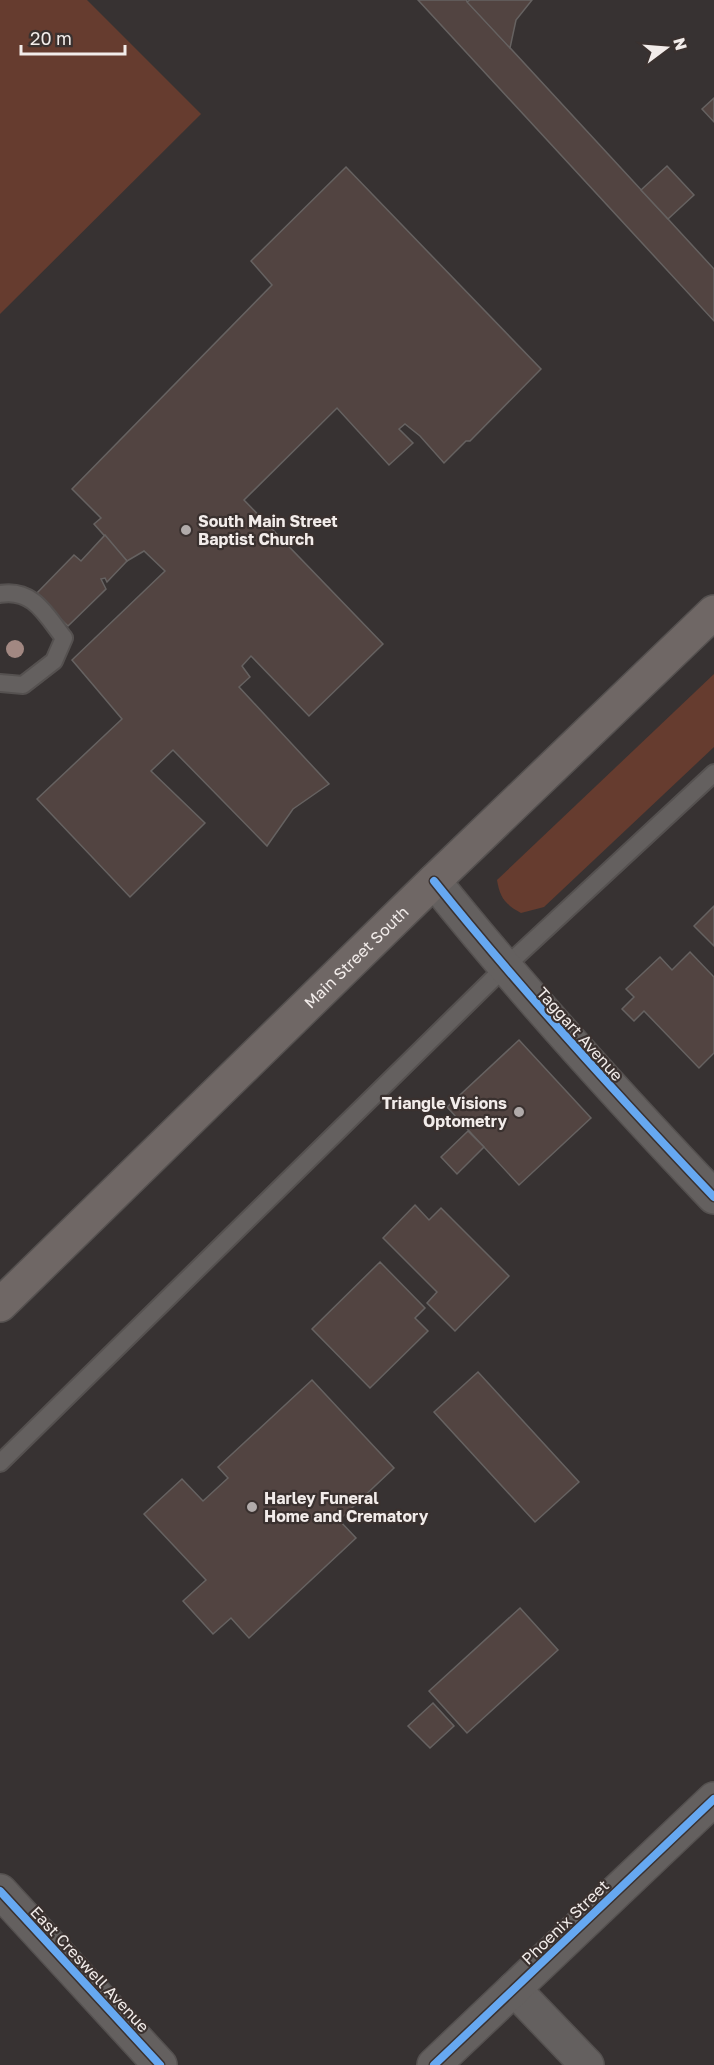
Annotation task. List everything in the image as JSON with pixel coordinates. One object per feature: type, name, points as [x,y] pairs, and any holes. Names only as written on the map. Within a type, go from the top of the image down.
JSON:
[{"type":"main road","name":"Main Street South","points":[[0,1305],[434,881],[714,612]]},
{"type":"street","name":"Taggart Avenue","points":[[434,881],[504,968],[594,1071],[714,1197]]},
{"type":"street","name":"Phoenix Street","points":[[434,2065],[714,1799]]},
{"type":"street","name":"East Creswell Avenue","points":[[0,1891],[160,2065]]},
{"type":"street","points":[[514,1989],[587,2065]]},
{"type":"lane","points":[[0,594],[19,592],[37,604],[64,638],[54,661],[22,685],[0,683]]},
{"type":"lane","points":[[0,1463],[504,968],[714,773]]},
{"type":"shaded area","points":[[0,0],[87,0],[201,114],[0,314]]},
{"type":"shaded area","points":[[714,674],[714,747],[544,907],[521,913],[511,907],[502,896],[497,880]]},
{"type":"building","points":[[418,0],[466,0],[668,219],[714,269],[714,321]]},
{"type":"building","points":[[470,0],[532,0],[516,20],[510,48],[467,2]]},
{"type":"building","points":[[714,98],[714,122],[702,109]]},
{"type":"building","points":[[667,166],[694,195],[668,219],[641,190]]},
{"type":"building","name":"South Main Street Baptist Church","points":[[346,167],[541,369],[470,441],[466,441],[444,463],[420,436],[405,424],[399,429],[413,443],[389,465],[337,408],[244,500],[383,644],[309,716],[251,656],[242,666],[250,677],[239,687],[329,784],[293,809],[267,846],[173,750],[151,771],[205,823],[130,897],[37,799],[122,719],[72,660],[165,571],[144,551],[127,561],[94,524],[101,518],[72,489],[272,285],[251,261]]},
{"type":"building","points":[[105,535],[127,561],[107,582],[105,578],[101,579],[106,589],[68,626],[35,595],[74,555],[81,561]]},
{"type":"building","points":[[714,906],[714,946],[694,926]]},
{"type":"building","points":[[690,952],[714,977],[714,1053],[699,1068],[644,1011],[634,1021],[622,1009],[634,997],[626,989],[660,957],[672,970]]},
{"type":"building","name":"Triangle Visions Optometry","points":[[519,1040],[591,1118],[519,1185],[447,1107]]},
{"type":"building","points":[[468,1131],[484,1147],[457,1174],[441,1157]]},
{"type":"building","points":[[415,1205],[429,1220],[441,1208],[509,1276],[455,1331],[427,1303],[437,1292],[383,1238]]},
{"type":"building","points":[[380,1262],[425,1308],[415,1318],[428,1331],[370,1388],[312,1329]]},
{"type":"building","points":[[478,1372],[579,1482],[535,1522],[434,1412]]},
{"type":"building","name":"Harley Funeral Home and Crematory","points":[[312,1380],[394,1468],[339,1520],[356,1538],[249,1638],[231,1618],[213,1634],[183,1601],[206,1580],[144,1514],[182,1479],[203,1501],[228,1478],[218,1467]]},
{"type":"building","points":[[520,1608],[558,1650],[467,1733],[429,1691]]},
{"type":"building","points":[[433,1703],[454,1726],[430,1748],[408,1726]]},
{"type":"cycle path","points":[[434,881],[571,1042],[714,1197]]},
{"type":"cycle path","points":[[434,2065],[714,1799]]},
{"type":"cycle path","points":[[0,1891],[160,2065]]},
{"type":"place","name":"South Main Street Baptist Church","points":[[186,530]]},
{"type":"place","name":"Triangle Visions Optometry","points":[[519,1112]]},
{"type":"place","name":"Harley Funeral Home and Crematory","points":[[252,1507]]}]
